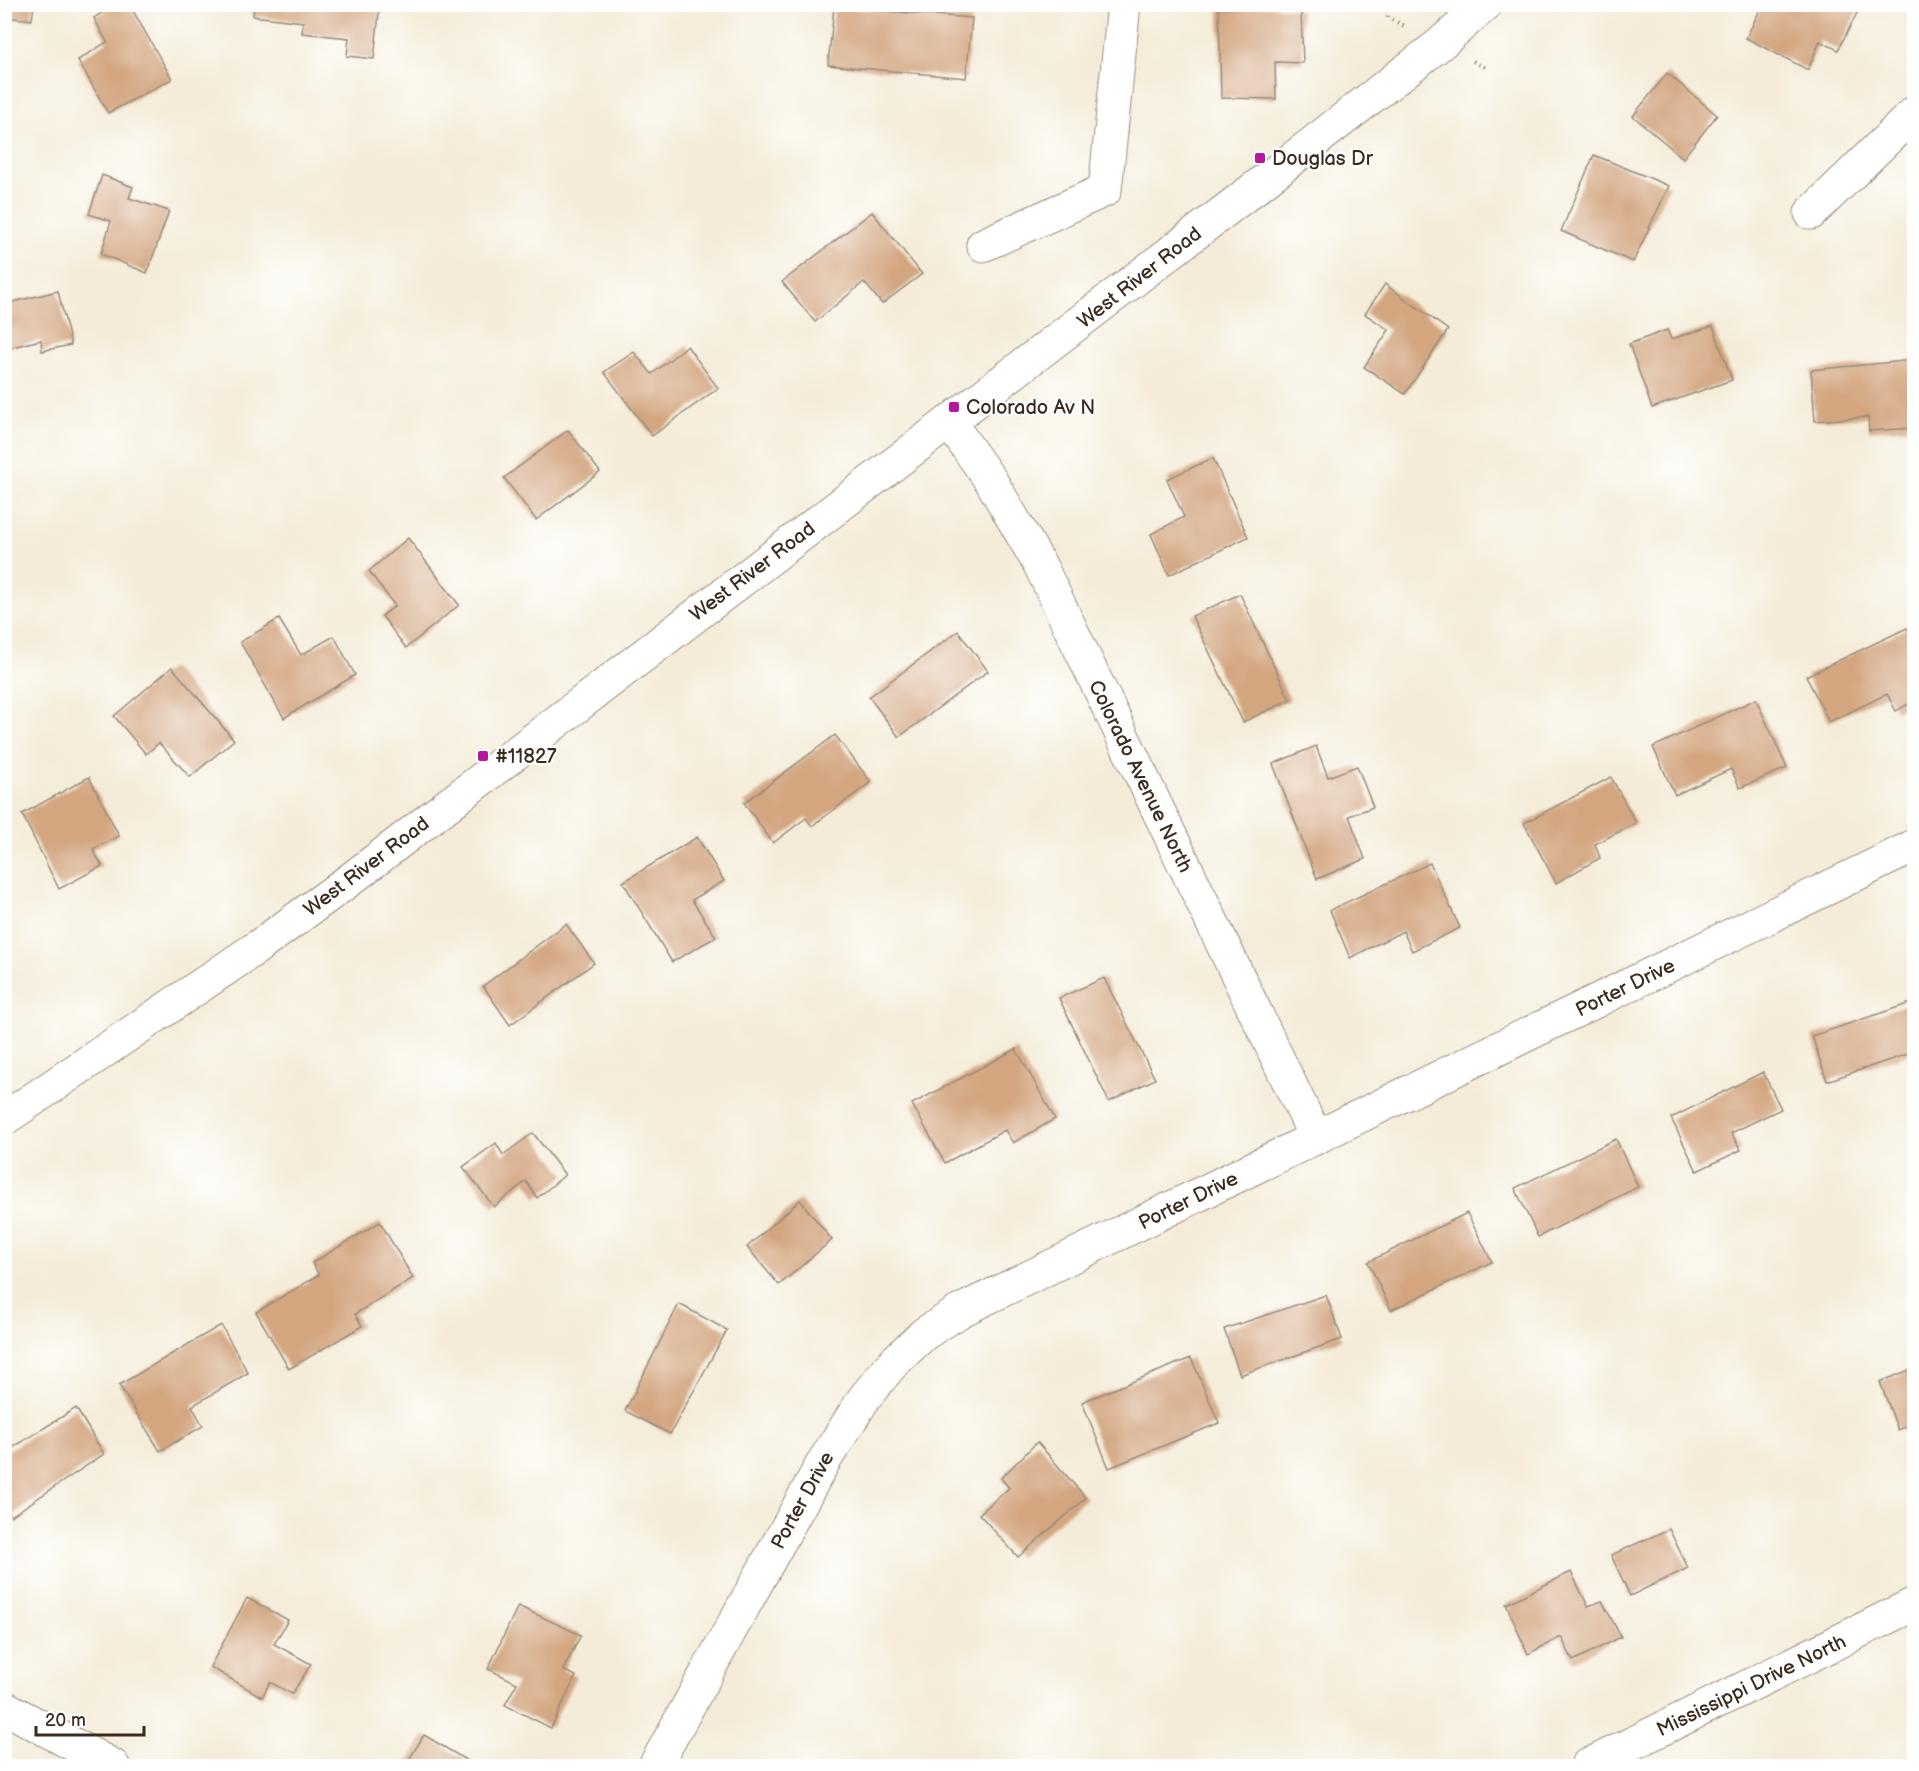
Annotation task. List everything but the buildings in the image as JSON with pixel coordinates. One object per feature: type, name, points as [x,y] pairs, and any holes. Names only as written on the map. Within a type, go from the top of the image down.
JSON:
[{"type":"street","points":[[983,244],[1106,190],[1124,4]]},
{"type":"street","name":"West River Road","points":[[4,1119],[134,1033],[314,906],[794,539],[950,423],[1431,51],[1486,4]]},
{"type":"street","points":[[1811,213],[1914,113]]},
{"type":"street","name":"Colorado Avenue North","points":[[950,423],[991,481],[1040,566],[1316,1138]]},
{"type":"street","name":"Porter Drive","points":[[655,1767],[824,1461],[865,1397],[893,1363],[924,1334],[960,1311],[1914,846]]},
{"type":"street","name":"Mississippi Drive North","points":[[1587,1767],[1914,1604]]},
{"type":"street","points":[[4,1707],[113,1767]]},
{"type":"path","points":[[1386,4],[1388,18]]},
{"type":"place","name":"Douglas Dr","points":[[1260,158]]},
{"type":"place","name":"Colorado Av N","points":[[954,407]]},
{"type":"place","name":"#11827","points":[[483,756]]}]
